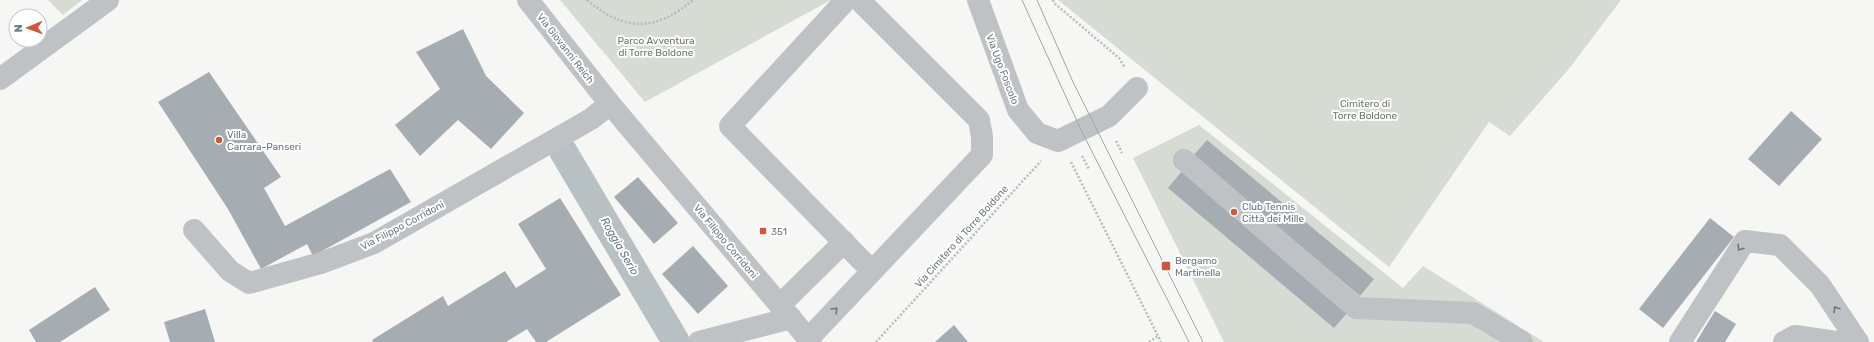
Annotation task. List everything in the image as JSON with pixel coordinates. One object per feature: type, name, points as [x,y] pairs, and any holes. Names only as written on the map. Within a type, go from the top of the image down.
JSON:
[{"type":"street","points":[[0,79],[108,0]]},
{"type":"street","name":"Via Giovanni Reich","points":[[528,0],[607,100]]},
{"type":"street","points":[[846,0],[730,126],[872,271]]},
{"type":"street","points":[[810,340],[872,271],[982,155],[980,120],[859,0]]},
{"type":"street","name":"Via Ugo Foscolo","points":[[978,0],[1018,110],[1036,133],[1058,142]]},
{"type":"street","points":[[1058,142],[1109,116],[1137,88]]},
{"type":"street","name":"Via Filippo Corridoni","points":[[194,230],[230,271],[249,283],[321,263],[374,243],[591,119],[607,100],[810,340]]},
{"type":"street","points":[[1184,160],[1356,308],[1472,313],[1522,342]]},
{"type":"street","points":[[1680,342],[1745,241],[1780,245],[1820,285],[1858,342]]},
{"type":"street","points":[[704,340],[785,311],[844,242]]},
{"type":"street","points":[[1784,342],[1795,336],[1836,342]]},
{"type":"path","points":[[587,0],[612,16],[630,23],[645,25],[658,22],[693,0]]},
{"type":"path","points":[[1053,0],[1054,3],[1119,58],[1137,88]]},
{"type":"path","points":[[1113,136],[1122,153]]},
{"type":"path","points":[[1058,142],[1067,152],[1161,342]]},
{"type":"path","name":"Via Cimitero di Torre Boldone","points":[[876,342],[1058,142]]},
{"type":"path","points":[[1080,152],[1089,169]]},
{"type":"path","points":[[1149,342],[1158,336]]},
{"type":"green space","points":[[48,0],[82,0],[63,15]]},
{"type":"green space","name":"Parco Avventura di Torre Boldone","points":[[560,0],[831,0],[645,102]]},
{"type":"green space","name":"Cimitero di Torre Boldone","points":[[1058,0],[1621,0],[1568,70],[1510,136],[1489,122],[1389,267]]},
{"type":"green space","name":"Club Tennis Città dei Mille","points":[[1199,125],[1403,288],[1423,266],[1544,342],[1224,342],[1133,158]]},
{"type":"building","points":[[463,29],[486,76],[524,113],[491,149],[458,120],[420,156],[395,125],[440,89],[416,52]]},
{"type":"building","points":[[209,72],[281,177],[264,188],[285,226],[390,169],[411,202],[313,256],[307,244],[261,269],[228,209],[158,102]]},
{"type":"building","points":[[1791,111],[1822,139],[1779,186],[1748,159]]},
{"type":"building","points":[[1207,140],[1374,279],[1360,296],[1193,156]]},
{"type":"building","points":[[1182,171],[1349,311],[1334,328],[1168,188]]},
{"type":"building","points":[[638,177],[678,223],[654,244],[614,197]]},
{"type":"building","points":[[560,198],[621,295],[546,342],[536,342],[527,329],[506,342],[373,342],[372,340],[443,296],[448,306],[505,271],[516,288],[546,269],[518,224]]},
{"type":"building","points":[[1710,218],[1734,237],[1663,328],[1639,309]]},
{"type":"building","points":[[693,246],[728,286],[698,314],[662,274]]},
{"type":"building","points":[[95,287],[110,310],[60,342],[36,342],[29,330]]},
{"type":"building","points":[[205,309],[215,342],[170,342],[164,322]]},
{"type":"building","points":[[1715,311],[1736,324],[1725,342],[1696,342]]},
{"type":"building","points":[[954,325],[968,342],[935,342]]},
{"type":"waterway","name":"Roggia Serio","points":[[563,151],[676,342]]},
{"type":"tram line","points":[[1022,0],[1081,130],[1189,342]]},
{"type":"tram line","points":[[1037,0],[1073,82],[1203,342]]},
{"type":"place","name":"Villa Carrara-Panseri","points":[[219,140]]},
{"type":"place","name":"Club Tennis Città dei Mille","points":[[1234,212]]},
{"type":"place","name":"351","points":[[763,231]]},
{"type":"place","name":"Bergamo Martinella","points":[[1166,266]]}]
